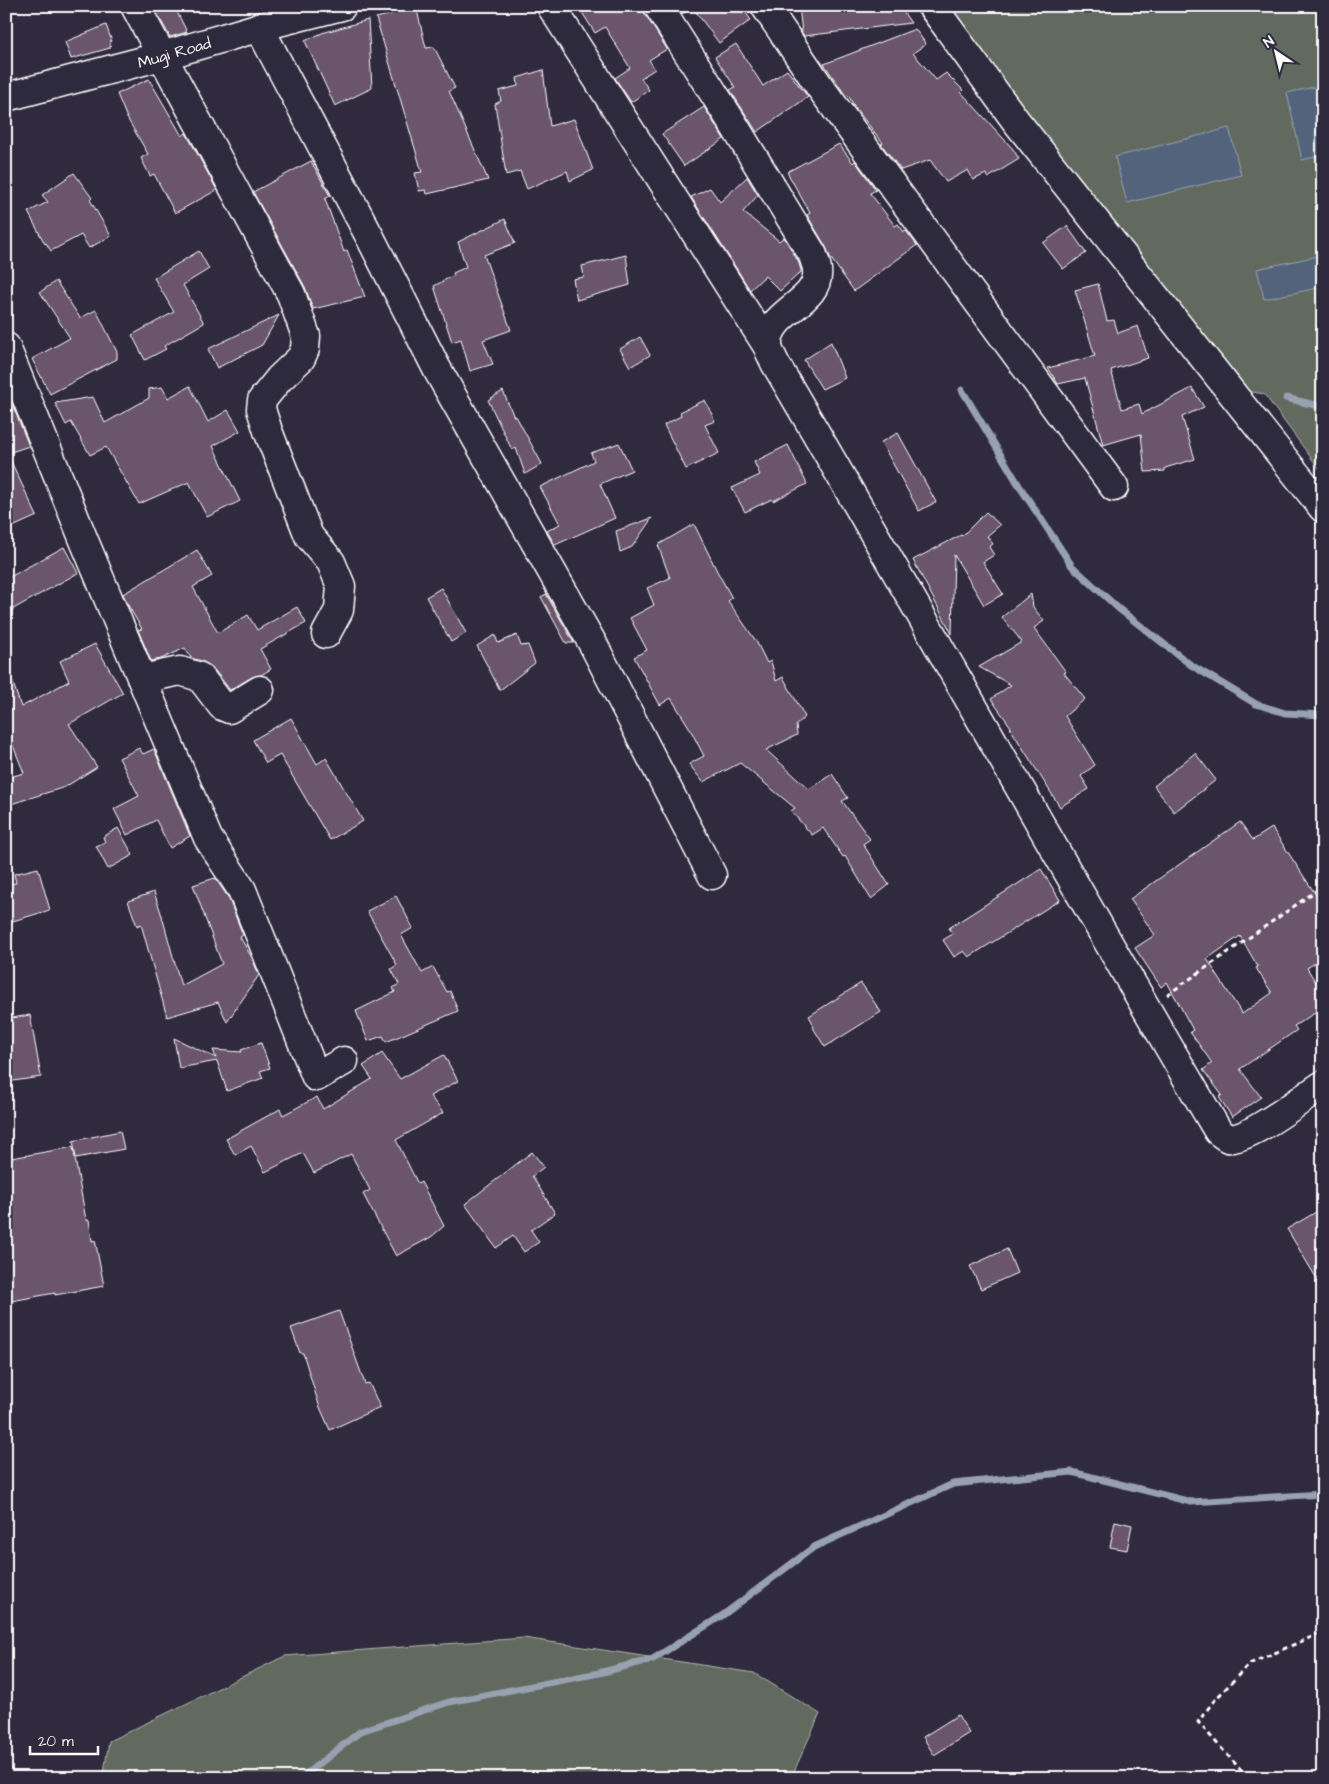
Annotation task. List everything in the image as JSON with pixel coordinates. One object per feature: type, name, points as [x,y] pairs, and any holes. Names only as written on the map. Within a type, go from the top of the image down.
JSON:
[{"type":"street","points":[[135,6],[291,294],[306,336],[305,349],[301,358],[279,379],[262,400],[261,409],[309,536],[331,562],[341,586],[339,610],[326,634]]},
{"type":"street","name":"Mugi Road","points":[[6,97],[162,56],[261,19],[342,6]]},
{"type":"street","points":[[551,6],[768,347],[775,363],[895,568],[1146,1009],[1218,1131],[1228,1138],[1239,1137],[1253,1131],[1323,1085]]},
{"type":"street","points":[[658,6],[732,122],[813,255],[817,269],[817,281],[812,290],[778,321],[770,332],[768,347]]},
{"type":"street","points":[[765,6],[820,87],[1114,486]]},
{"type":"street","points":[[932,6],[1016,121],[1323,508]]},
{"type":"street","points":[[261,19],[437,369],[594,646],[712,875]]},
{"type":"street","points":[[6,347],[208,838],[242,890],[316,1077],[344,1061]]},
{"type":"street","points":[[142,679],[180,671],[200,677],[222,706],[229,709],[260,690]]},
{"type":"path","points":[[1146,1009],[1323,886]]},
{"type":"path","points":[[1248,1778],[1198,1722],[1213,1702],[1249,1664],[1323,1632]]},
{"type":"green space","points":[[912,6],[1323,6],[1323,474],[1264,394],[1206,384]]},
{"type":"green space","points":[[524,1638],[754,1673],[820,1714],[791,1778],[103,1778],[109,1741],[285,1656]]},
{"type":"water","points":[[1323,85],[1323,155],[1302,160],[1287,93]]},
{"type":"water","points":[[1229,128],[1241,175],[1127,203],[1115,157]]},
{"type":"water","points":[[1323,255],[1323,287],[1264,299],[1257,269]]},
{"type":"building","points":[[153,6],[174,6],[187,32],[170,37]]},
{"type":"building","points":[[416,6],[426,48],[434,47],[455,88],[449,91],[488,180],[427,194],[426,190],[419,191],[415,173],[422,172],[376,18]]},
{"type":"building","points":[[578,6],[642,6],[667,49],[649,60],[655,69],[641,78],[649,90],[631,102],[615,78],[630,68],[605,27],[595,33]]},
{"type":"building","points":[[677,6],[741,6],[751,20],[719,43],[693,8],[682,14]]},
{"type":"building","points":[[799,6],[899,6],[911,23],[804,36]]},
{"type":"building","points":[[368,20],[372,88],[335,106],[305,41],[322,33]]},
{"type":"building","points":[[106,25],[111,39],[110,48],[71,59],[65,42]]},
{"type":"building","points":[[915,29],[926,44],[913,53],[936,80],[946,73],[963,90],[961,92],[1013,149],[1019,159],[988,178],[986,174],[973,180],[968,170],[946,182],[930,160],[901,170],[824,64]]},
{"type":"building","points":[[736,44],[763,86],[787,70],[808,97],[757,132],[730,90],[735,87],[715,57]]},
{"type":"building","points":[[543,70],[550,126],[574,119],[593,170],[570,181],[567,171],[527,189],[520,171],[506,175],[495,104],[501,101],[499,91],[518,86],[517,78]]},
{"type":"building","points":[[149,79],[182,136],[186,133],[217,190],[175,213],[154,174],[150,176],[141,158],[148,154],[127,118],[117,94]]},
{"type":"building","points":[[704,107],[724,139],[684,166],[662,134]]},
{"type":"building","points":[[839,144],[853,163],[855,161],[876,190],[870,193],[895,226],[898,224],[917,245],[854,291],[830,257],[807,215],[810,213],[787,172]]},
{"type":"building","points":[[311,161],[330,196],[325,199],[344,252],[347,250],[365,297],[313,309],[305,287],[253,192]]},
{"type":"building","points":[[74,173],[92,198],[90,200],[111,236],[89,248],[81,235],[51,251],[45,244],[28,212],[48,202],[42,195]]},
{"type":"building","points":[[747,177],[758,195],[743,212],[779,241],[784,237],[801,270],[780,291],[765,276],[750,290],[691,197],[710,188],[720,202]]},
{"type":"building","points":[[505,219],[515,243],[484,255],[511,330],[483,340],[493,364],[470,371],[461,339],[452,342],[434,286],[466,267],[458,242]]},
{"type":"building","points":[[1067,226],[1086,253],[1063,269],[1043,243]]},
{"type":"building","points":[[199,251],[209,269],[183,285],[204,323],[164,346],[166,349],[145,360],[132,335],[174,312],[154,278]]},
{"type":"building","points":[[626,255],[630,285],[577,300],[573,279],[584,277],[582,266]]},
{"type":"building","points":[[56,281],[80,318],[96,310],[117,352],[117,359],[50,394],[32,359],[70,338],[40,292]]},
{"type":"building","points":[[1098,284],[1107,321],[1114,320],[1118,333],[1138,326],[1148,358],[1111,370],[1122,409],[1139,404],[1142,414],[1192,388],[1204,407],[1182,417],[1195,459],[1165,468],[1165,471],[1145,472],[1141,434],[1103,445],[1085,378],[1058,384],[1048,368],[1095,356],[1075,290]]},
{"type":"building","points":[[279,315],[262,345],[217,368],[208,349]]},
{"type":"building","points":[[640,337],[650,355],[630,367],[620,349]]},
{"type":"building","points":[[831,342],[845,378],[822,389],[804,360]]},
{"type":"building","points":[[190,386],[208,422],[228,410],[240,431],[213,446],[240,501],[207,517],[189,482],[139,504],[106,447],[90,455],[71,422],[66,425],[55,403],[93,397],[105,423],[149,398],[149,389],[162,387],[168,398]]},
{"type":"building","points":[[6,389],[29,446],[11,452],[6,438]]},
{"type":"building","points":[[503,391],[514,417],[516,416],[542,464],[525,474],[516,448],[512,450],[488,400]]},
{"type":"building","points":[[705,400],[715,421],[705,425],[719,453],[686,469],[664,425],[681,416],[680,412]]},
{"type":"building","points":[[898,433],[936,502],[919,511],[881,442]]},
{"type":"building","points":[[619,443],[632,470],[600,484],[615,518],[555,545],[547,531],[560,524],[540,487],[594,461],[591,453]]},
{"type":"building","points":[[788,445],[807,484],[745,512],[732,488],[760,475],[754,462]]},
{"type":"building","points":[[6,451],[37,516],[6,530]]},
{"type":"building","points":[[986,512],[1000,525],[987,536],[993,544],[989,547],[994,555],[983,562],[1003,594],[984,605],[954,555],[952,634],[913,560],[962,536]]},
{"type":"building","points":[[652,518],[632,547],[620,552],[616,531]]},
{"type":"building","points":[[694,524],[732,598],[728,601],[756,641],[767,663],[771,661],[776,681],[783,677],[805,717],[796,725],[797,735],[766,750],[809,789],[832,774],[848,798],[842,801],[870,839],[863,844],[889,885],[871,899],[845,856],[843,857],[823,828],[812,835],[791,811],[795,808],[740,763],[703,782],[689,764],[704,756],[689,727],[671,698],[660,705],[634,657],[647,650],[630,618],[654,605],[647,588],[670,578],[658,545]]},
{"type":"building","points":[[64,547],[78,573],[6,613],[6,579]]},
{"type":"building","points":[[197,550],[212,576],[193,587],[218,633],[248,615],[257,630],[297,607],[306,623],[260,649],[271,669],[261,675],[252,677],[230,690],[212,667],[202,661],[191,658],[185,648],[161,659],[151,661],[138,630],[142,629],[123,594]]},
{"type":"building","points":[[441,588],[466,633],[451,642],[426,597]]},
{"type":"building","points":[[546,594],[574,643],[566,643],[541,597]]},
{"type":"building","points":[[1031,594],[1033,607],[1044,621],[1034,628],[1066,672],[1064,673],[1085,699],[1065,716],[1095,765],[1081,776],[1089,789],[1060,807],[1011,727],[991,699],[1011,685],[979,667],[1022,642],[1002,617]]},
{"type":"building","points":[[495,635],[498,643],[517,635],[521,646],[528,645],[535,663],[500,690],[477,646]]},
{"type":"building","points":[[95,644],[123,693],[69,724],[97,767],[65,787],[11,804],[6,786],[6,778],[24,773],[6,728],[6,675],[10,674],[21,707],[69,681],[60,661]]},
{"type":"building","points":[[291,718],[317,764],[326,758],[363,821],[330,840],[280,755],[266,763],[253,740]]},
{"type":"building","points":[[139,748],[143,754],[154,749],[190,836],[170,848],[156,820],[127,835],[114,809],[139,796],[119,758]]},
{"type":"building","points":[[1195,753],[1216,780],[1174,812],[1154,786]]},
{"type":"building","points":[[1240,822],[1253,840],[1272,828],[1316,895],[1323,891],[1323,958],[1307,968],[1323,994],[1323,1008],[1294,1026],[1297,1030],[1240,1069],[1261,1097],[1232,1117],[1219,1097],[1222,1095],[1203,1070],[1212,1063],[1190,1032],[1193,1030],[1167,982],[1161,987],[1135,948],[1155,935],[1130,899]],"holes":[[[1240,936],[1258,967],[1256,968],[1272,993],[1242,1014],[1207,959]]]},
{"type":"building","points":[[118,828],[133,855],[108,869],[96,846],[105,842],[103,837]]},
{"type":"building","points":[[38,868],[50,910],[6,923],[6,884],[16,883],[14,874]]},
{"type":"building","points":[[1041,869],[1060,900],[969,957],[964,951],[954,957],[943,940],[953,934],[949,928]]},
{"type":"building","points":[[215,878],[228,897],[243,935],[240,937],[259,975],[227,1022],[218,1002],[167,1017],[141,924],[137,926],[128,901],[154,892],[181,986],[222,964],[193,885]]},
{"type":"building","points":[[396,896],[413,928],[401,935],[422,973],[433,967],[447,992],[450,991],[458,1011],[386,1042],[383,1036],[368,1041],[356,1011],[395,992],[393,988],[399,984],[391,969],[397,965],[367,911]]},
{"type":"building","points":[[861,983],[881,1012],[825,1047],[812,1026],[814,1025],[809,1016]]},
{"type":"building","points":[[30,1015],[41,1077],[6,1082],[6,1019]]},
{"type":"building","points":[[174,1038],[216,1058],[213,1050],[242,1052],[241,1050],[261,1043],[270,1068],[260,1071],[263,1078],[227,1091],[217,1061],[179,1068]]},
{"type":"building","points":[[382,1053],[400,1079],[444,1055],[458,1081],[430,1096],[443,1113],[396,1140],[418,1184],[421,1182],[444,1226],[431,1237],[396,1256],[363,1194],[370,1190],[351,1154],[314,1173],[303,1153],[265,1172],[251,1146],[235,1155],[226,1139],[280,1109],[283,1115],[317,1097],[323,1109],[372,1079],[363,1066]]},
{"type":"building","points":[[120,1131],[124,1149],[76,1158],[73,1141]]},
{"type":"building","points":[[73,1147],[86,1220],[89,1220],[92,1241],[95,1240],[104,1286],[6,1302],[6,1159]]},
{"type":"building","points":[[532,1152],[544,1167],[532,1176],[555,1213],[531,1230],[539,1242],[524,1252],[513,1236],[496,1248],[465,1204]]},
{"type":"building","points":[[1323,1208],[1323,1289],[1287,1229]]},
{"type":"building","points":[[1007,1249],[1017,1273],[981,1289],[970,1266]]},
{"type":"building","points":[[339,1311],[365,1384],[369,1383],[380,1407],[330,1430],[319,1405],[303,1353],[300,1353],[291,1328]]},
{"type":"building","points":[[1115,1521],[1132,1525],[1127,1550],[1110,1547]]},
{"type":"building","points":[[958,1715],[969,1733],[934,1755],[923,1737]]},
{"type":"waterway","points":[[962,390],[1020,487],[1072,566],[1119,609],[1191,665],[1256,704],[1285,713],[1323,715]]},
{"type":"waterway","points":[[1286,398],[1323,407]]},
{"type":"waterway","points":[[301,1778],[361,1731],[449,1702],[599,1673],[653,1659],[723,1615],[814,1547],[953,1484],[1072,1472],[1191,1502],[1323,1494]]}]
